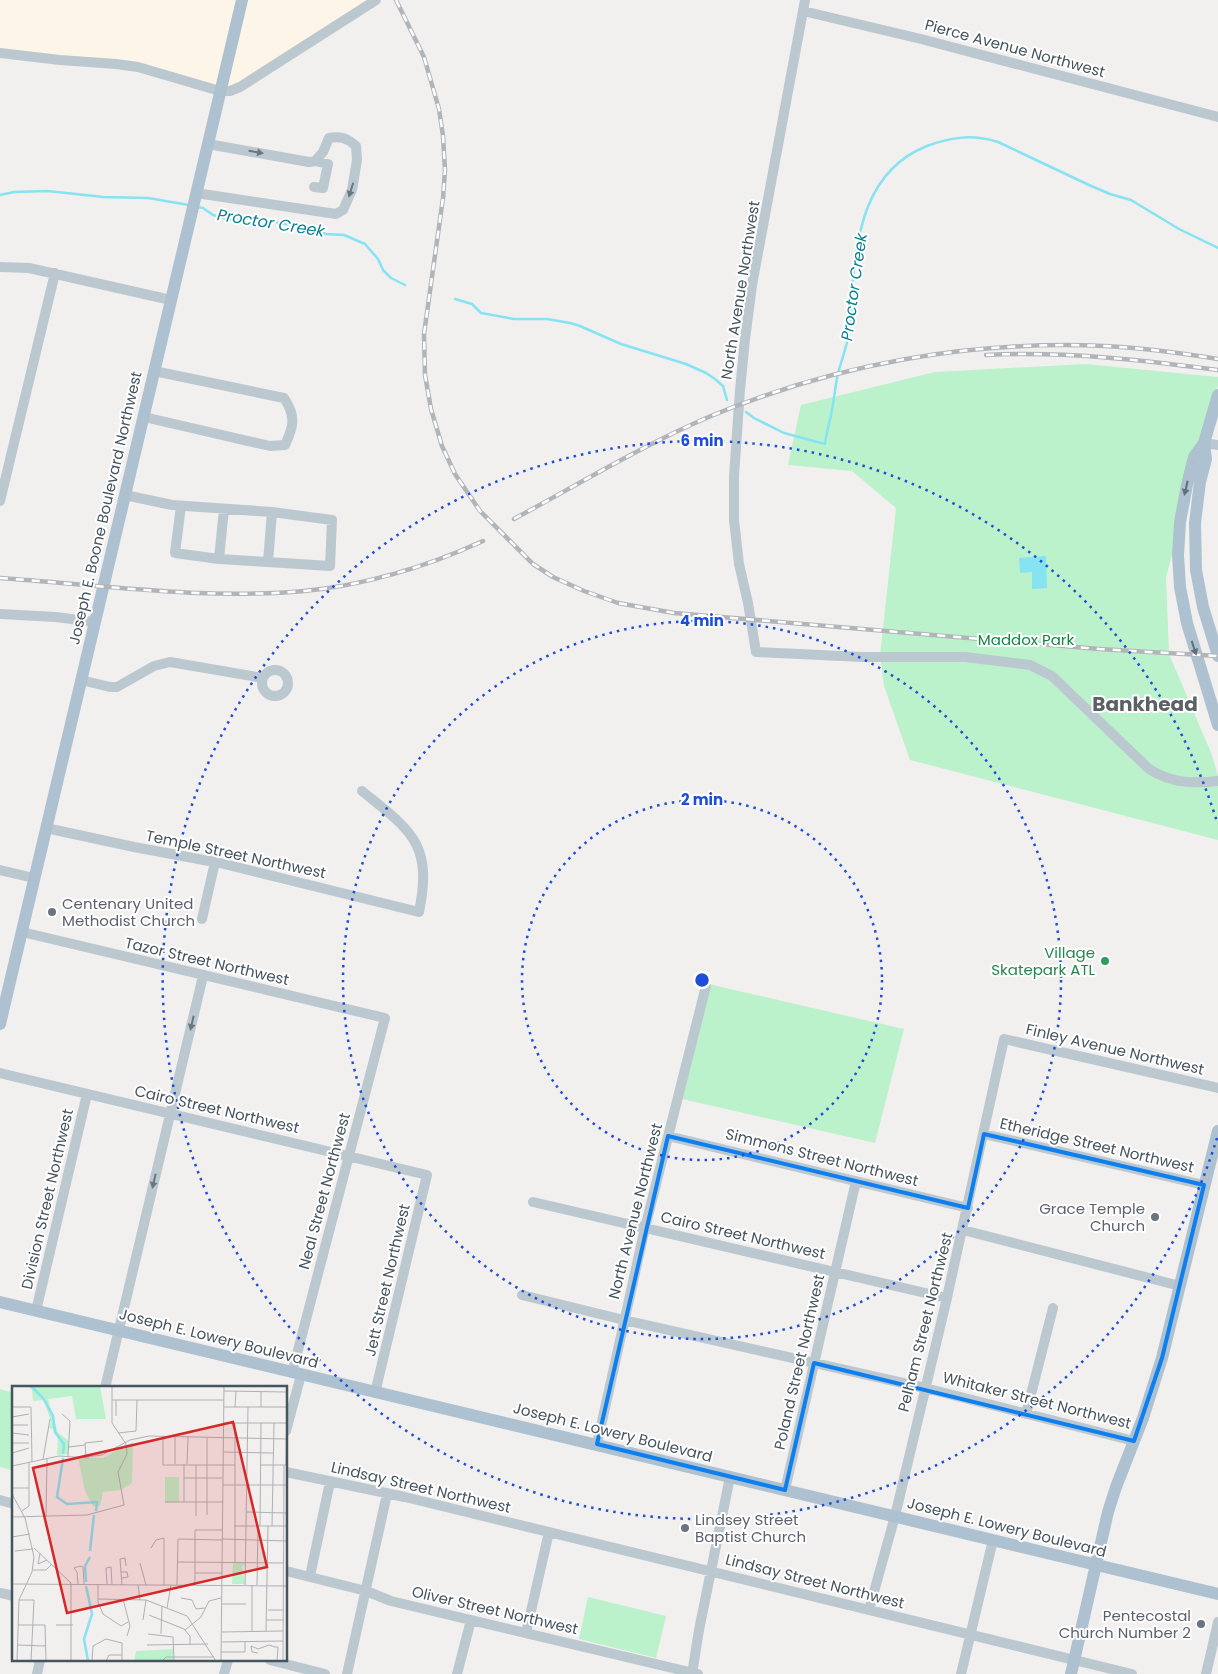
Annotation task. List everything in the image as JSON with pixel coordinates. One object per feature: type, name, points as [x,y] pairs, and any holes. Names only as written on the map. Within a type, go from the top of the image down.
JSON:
[{"type":"main road","name":"Joseph E. Boone Boulevard Northwest","points":[[0,1024],[242,0]]},
{"type":"main road","points":[[1217,401],[1204,443],[1194,457],[1187,485],[1180,522],[1178,562],[1180,587],[1187,623],[1218,725]]},
{"type":"main road","points":[[1204,443],[1206,459],[1200,482],[1195,523],[1196,570],[1203,607],[1218,656]]},
{"type":"main road","points":[[1071,1674],[1110,1502],[1134,1440],[1162,1358],[1218,1130]]},
{"type":"main road","name":"Joseph E. Lowery Boulevard","points":[[0,1302],[1218,1594]]},
{"type":"street","points":[[0,53],[138,67],[220,91],[230,91],[240,87],[376,0]]},
{"type":"street","name":"North Avenue Northwest","points":[[805,0],[752,285],[742,364],[734,476],[734,520],[739,564],[756,652],[862,657],[965,657],[1030,665],[1052,676],[1156,774],[1183,782],[1218,781]]},
{"type":"street","name":"Pierce Avenue Northwest","points":[[803,11],[921,39],[1218,116]]},
{"type":"street","points":[[195,197],[336,214],[343,210],[352,190],[358,160],[356,146],[348,139],[338,136],[329,138],[315,161]]},
{"type":"street","points":[[208,144],[328,164],[323,188],[314,187]]},
{"type":"street","points":[[0,267],[29,268],[55,273],[171,300]]},
{"type":"street","points":[[0,501],[4,474],[55,273]]},
{"type":"street","points":[[144,417],[270,446],[285,445],[293,422],[291,408],[284,398],[154,371]]},
{"type":"street","points":[[1204,443],[1218,445]]},
{"type":"street","points":[[125,495],[182,506],[272,512],[332,520],[330,566],[219,559],[175,553],[182,506]]},
{"type":"street","points":[[219,559],[224,509]]},
{"type":"street","points":[[268,562],[272,512]]},
{"type":"street","points":[[0,614],[56,617],[94,622]]},
{"type":"street","points":[[81,680],[117,687],[154,666],[170,662],[263,678]]},
{"type":"street","name":"Temple Street Northwest","points":[[46,828],[134,848],[215,862],[418,912],[424,877],[417,846],[401,822],[362,791]]},
{"type":"street","points":[[202,919],[215,862]]},
{"type":"street","points":[[0,870],[34,878]]},
{"type":"street","name":"Tazor Street Northwest","points":[[22,932],[385,1018]]},
{"type":"street","points":[[106,1386],[203,976]]},
{"type":"street","name":"North Avenue Northwest","points":[[597,1444],[645,1228],[706,986]]},
{"type":"street","name":"Neal Street Northwest","points":[[288,1421],[297,1374],[348,1156],[385,1018]]},
{"type":"street","name":"Finley Avenue Northwest","points":[[1004,1039],[1218,1088]]},
{"type":"street","name":"Pelham Street Northwest","points":[[869,1610],[895,1516],[947,1298],[1004,1039]]},
{"type":"street","name":"Cairo Street Northwest","points":[[0,1073],[427,1175]]},
{"type":"street","name":"Division Street Northwest","points":[[36,1311],[88,1094]]},
{"type":"street","name":"Etheridge Street Northwest","points":[[984,1134],[1204,1185]]},
{"type":"street","name":"Simmons Street Northwest","points":[[668,1136],[968,1208]]},
{"type":"street","name":"Jett Street Northwest","points":[[375,1393],[427,1175]]},
{"type":"street","name":"Poland Street Northwest","points":[[785,1490],[856,1181]]},
{"type":"street","name":"Cairo Street Northwest","points":[[533,1202],[947,1298]]},
{"type":"street","points":[[963,1230],[1180,1286]]},
{"type":"street","name":"Whitaker Street Northwest","points":[[522,1294],[624,1320],[925,1388],[1134,1440]]},
{"type":"street","points":[[1026,1414],[1053,1308]]},
{"type":"street","name":"Lindsay Street Northwest","points":[[288,1472],[405,1497],[1132,1674]]},
{"type":"street","points":[[694,1674],[711,1571],[730,1477]]},
{"type":"street","points":[[310,1576],[330,1482]]},
{"type":"street","points":[[347,1674],[388,1494]]},
{"type":"street","points":[[526,1633],[550,1532]]},
{"type":"street","points":[[961,1674],[994,1540]]},
{"type":"street","name":"Oliver Street Northwest","points":[[288,1571],[366,1591],[391,1601],[694,1674]]},
{"type":"street","points":[[457,1674],[471,1620]]},
{"type":"street","points":[[1206,1674],[1218,1622]]},
{"type":"street","points":[[278,1662],[325,1674]]},
{"type":"highlighted area","points":[[984,1134],[1204,1185],[1162,1358],[1134,1441],[814,1363],[785,1490],[597,1444],[668,1136],[968,1208]]},
{"type":"shaded area","points":[[0,0],[375,0],[229,92],[127,65],[0,50]]},
{"type":"green space","name":"Maddox Park","points":[[1086,364],[1218,377],[1218,385],[1166,577],[1169,654],[1212,755],[1218,776],[1218,840],[910,760],[884,686],[880,656],[896,508],[852,471],[788,465],[801,405],[935,372]]},
{"type":"green space","points":[[704,983],[904,1029],[875,1143],[678,1098]]},
{"type":"green space","points":[[0,1389],[12,1392],[12,1470],[0,1467]]},
{"type":"green space","points":[[588,1597],[666,1616],[656,1658],[579,1639]]},
{"type":"water","points":[[1046,556],[1047,588],[1032,589],[1032,572],[1020,573],[1019,558]]},
{"type":"waterway","name":"Proctor Creek","points":[[746,412],[784,433],[825,444],[838,373],[850,330],[857,248],[868,206],[878,187],[890,171],[906,157],[927,146],[945,140],[971,137],[998,142],[1089,185],[1131,200],[1179,229],[1218,248]]},
{"type":"waterway","name":"Proctor Creek","points":[[0,195],[14,192],[48,191],[103,197],[148,198],[189,205]]},
{"type":"waterway","name":"Proctor Creek","points":[[197,207],[203,208],[213,215],[235,221],[248,218],[257,219],[308,228],[326,234],[344,235],[365,244],[378,259],[383,270],[391,278],[405,285]]},
{"type":"waterway","name":"Proctor Creek","points":[[455,299],[472,304],[481,313],[514,319],[547,319],[570,323],[621,344],[686,364],[706,373],[723,386],[727,400]]},
{"type":"railway","points":[[396,0],[424,57],[439,109],[443,136],[445,170],[443,198],[424,334],[425,375],[431,409],[442,446],[455,474],[480,511],[533,564],[553,577],[618,603],[674,613],[1099,649],[1218,656]]},
{"type":"railway","points":[[514,519],[636,452],[711,416],[806,382],[855,369],[954,352],[1004,347],[1055,345],[1133,348],[1218,359]]},
{"type":"railway","points":[[986,355],[1074,355],[1218,370]]},
{"type":"railway","points":[[0,578],[191,593],[229,594],[304,591],[350,584],[395,574],[440,559],[483,541]]},
{"type":"place","name":"Centenary United Methodist Church","points":[[52,912]]},
{"type":"place","name":"Village Skatepark ATL","points":[[1105,961]]},
{"type":"place","name":"Grace Temple Church","points":[[1155,1217]]},
{"type":"place","name":"Lindsey Street Baptist Church","points":[[685,1528]]},
{"type":"place","name":"Pentecostal Church Number 2","points":[[1201,1624]]},
{"type":"district","name":"Bankhead","points":[[1145,704]]}]
